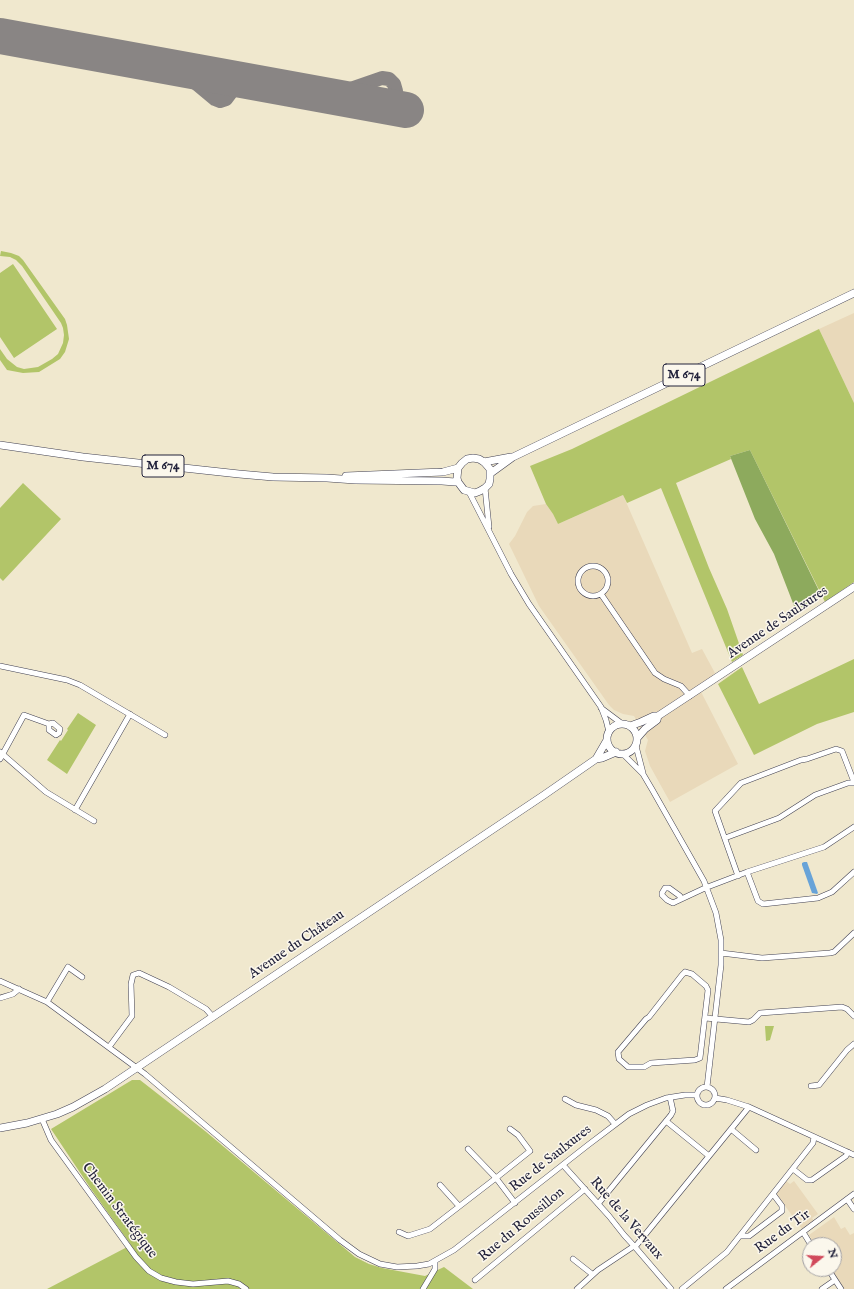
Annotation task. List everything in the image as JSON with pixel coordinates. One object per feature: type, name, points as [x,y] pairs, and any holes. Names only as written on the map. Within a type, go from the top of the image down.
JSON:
[{"type":"main road","name":"M 674","points":[[491,473],[513,457],[854,293]]},
{"type":"main road","name":"M 674","points":[[0,445],[83,457],[273,477],[458,482]]},
{"type":"main road","name":"M 674","points":[[484,462],[513,457]]},
{"type":"main road","points":[[467,459],[479,459],[484,462],[488,465],[491,473],[489,484],[485,488],[475,493],[464,490],[456,478],[458,468],[467,459]]},
{"type":"main road","name":"M 674","points":[[327,478],[355,475],[442,472],[458,468]]},
{"type":"main road","name":"Avenue de Saulxures","points":[[690,696],[854,588]]},
{"type":"main road","points":[[630,726],[654,716],[658,716],[690,696]]},
{"type":"main road","points":[[638,737],[634,729],[621,723],[613,727],[609,732],[607,740],[611,749],[616,752],[623,754],[632,750],[636,746],[638,737],[645,729],[657,720],[658,716]]},
{"type":"main road","name":"Avenue du Château","points":[[0,1128],[42,1119],[57,1114],[87,1100],[567,779],[596,758],[607,740]]},
{"type":"main road","name":"Avenue du Château","points":[[596,758],[602,758],[616,752]]},
{"type":"street","points":[[485,488],[489,530]]},
{"type":"street","points":[[469,492],[511,574],[529,604],[600,707],[606,720],[609,732]]},
{"type":"street","points":[[590,566],[598,567],[605,572],[607,575],[608,584],[601,594],[589,596],[579,589],[578,577],[582,570],[590,566]]},
{"type":"street","points":[[601,594],[655,673],[660,678],[681,686],[690,696]]},
{"type":"street","points":[[0,666],[67,680],[165,735]]},
{"type":"street","points":[[600,707],[621,723]]},
{"type":"street","points":[[75,810],[130,714]]},
{"type":"street","points":[[49,724],[24,715],[1,755],[46,792],[94,821]]},
{"type":"street","points":[[636,746],[643,774]]},
{"type":"street","points":[[725,838],[779,818],[816,795],[848,783],[854,783],[842,751],[834,749],[746,780],[741,783],[715,810],[738,876]]},
{"type":"street","points":[[623,754],[643,774],[708,887],[713,902],[718,922],[721,953],[707,1087]]},
{"type":"street","points":[[680,899],[747,872],[824,847],[854,827]]},
{"type":"street","points":[[747,872],[758,901],[766,904],[818,898],[832,892],[854,872]]},
{"type":"street","points":[[721,953],[762,958],[830,953],[834,952],[854,932]]},
{"type":"street","points":[[47,1002],[68,967],[82,978]]},
{"type":"street","points":[[686,972],[692,974],[708,990],[705,1018],[700,1057],[697,1060],[651,1063],[644,1067],[632,1068],[628,1067],[619,1059],[618,1055],[620,1050],[686,972]]},
{"type":"street","points":[[109,1047],[132,1016],[131,984],[133,975],[139,973],[169,987],[206,1009],[213,1017]]},
{"type":"street","points":[[0,981],[47,1002],[149,1077],[359,1254],[380,1264],[397,1267],[417,1266],[432,1263],[435,1268],[423,1289]]},
{"type":"street","points":[[0,998],[13,994],[19,989]]},
{"type":"street","points":[[705,1018],[749,1022],[758,1014],[763,1012],[842,1007],[847,1009],[854,1016]]},
{"type":"street","points":[[811,1086],[819,1085],[847,1050],[854,1044]]},
{"type":"street","points":[[707,1087],[713,1090],[715,1098],[711,1104],[705,1105],[698,1101],[697,1095],[700,1089],[707,1087]]},
{"type":"street","name":"Rue de Saulxures","points":[[432,1263],[454,1250],[629,1114],[647,1105],[670,1097],[697,1095]]},
{"type":"street","points":[[598,1204],[673,1111],[670,1097]]},
{"type":"street","points":[[715,1098],[749,1107],[854,1155]]},
{"type":"street","points":[[565,1099],[576,1105],[596,1110],[608,1116],[615,1124]]},
{"type":"street","points":[[577,1289],[592,1274],[635,1247],[749,1107]]},
{"type":"street","name":"Chemin Stratégique","points":[[42,1119],[51,1140],[136,1257],[149,1271],[161,1278],[176,1282],[193,1284],[228,1281],[239,1284],[246,1289]]},
{"type":"street","points":[[666,1121],[709,1156]]},
{"type":"street","points":[[399,1232],[408,1236],[430,1229],[530,1151],[518,1135],[510,1129]]},
{"type":"street","points":[[731,1129],[756,1150]]},
{"type":"street","points":[[682,1289],[727,1252],[813,1143],[814,1137]]},
{"type":"street","points":[[468,1149],[496,1178],[515,1203]]},
{"type":"street","points":[[793,1168],[807,1180],[812,1180],[846,1156],[848,1152]]},
{"type":"street","name":"Rue de la Vervaux","points":[[563,1165],[635,1247],[668,1288]]},
{"type":"street","points":[[440,1185],[459,1206]]},
{"type":"street","name":"Rue du Roussillon","points":[[475,1280],[585,1189]]},
{"type":"street","points":[[740,1236],[749,1236],[780,1214],[782,1207],[773,1194]]},
{"type":"street","name":"Rue du Tir","points":[[726,1289],[854,1194]]},
{"type":"street","points":[[847,1199],[854,1209]]},
{"type":"street","points":[[803,1232],[806,1237]]},
{"type":"street","points":[[573,1259],[592,1274]]},
{"type":"street","points":[[833,1277],[841,1289]]},
{"type":"street","points":[[822,1289],[835,1280]]},
{"type":"shaded area","points":[[854,313],[854,403],[819,329]]},
{"type":"shaded area","points":[[623,495],[692,653],[702,649],[715,673],[713,675],[714,677],[698,686],[738,764],[670,802],[650,766],[645,751],[648,740],[634,716],[623,714],[614,710],[609,705],[539,606],[509,544],[515,536],[527,512],[533,506],[546,504],[558,524]]},
{"type":"shaded area","points":[[786,1181],[790,1184],[794,1181],[818,1214],[812,1218],[814,1221],[802,1229],[777,1195],[777,1192]]},
{"type":"shaded area","points":[[834,1217],[841,1229],[845,1227],[850,1235],[854,1233],[854,1289],[844,1289],[836,1277],[842,1277],[842,1237],[810,1237],[809,1235]]},
{"type":"green space","points":[[1,251],[19,256],[23,260],[65,319],[67,325],[69,339],[65,352],[60,359],[39,372],[23,373],[7,370],[0,360],[0,349],[7,359],[17,367],[24,369],[38,367],[58,354],[63,343],[63,328],[22,266],[10,257],[0,256]]},
{"type":"green space","points":[[13,264],[57,329],[14,358],[0,337],[0,273]]},
{"type":"green space","points":[[819,329],[854,403],[854,582],[825,602],[750,450],[730,456],[731,459],[676,483],[709,568],[727,609],[743,655],[732,662],[661,488],[627,503],[623,495],[558,524],[546,504],[530,466],[572,449]]},
{"type":"green space","points":[[750,450],[821,595],[796,611],[774,554],[755,519],[730,456]]},
{"type":"green space","points":[[23,483],[61,519],[3,581],[0,578],[0,508]]},
{"type":"green space","points":[[854,659],[854,712],[817,724],[754,755],[718,684],[742,667],[759,704]]},
{"type":"green space","points":[[78,713],[96,725],[67,774],[47,760],[60,740],[61,741]]},
{"type":"green space","points":[[765,1026],[774,1026],[770,1040],[766,1041]]},
{"type":"green space","points":[[132,1080],[140,1080],[205,1131],[355,1257],[369,1264],[382,1268],[425,1276],[444,1267],[473,1289],[47,1289],[131,1245],[51,1129]]},
{"type":"water","points":[[804,862],[807,862],[818,893],[817,894],[812,893],[802,865]]},
{"type":"taxiway","points":[[179,69],[215,99],[220,101],[226,99],[232,91],[232,84],[229,78],[224,73],[219,72],[209,74]]},
{"type":"taxiway","points":[[330,96],[382,78],[389,79],[394,84],[396,91],[395,98],[387,108],[373,109],[363,102]]},
{"type":"runway","points":[[0,36],[406,110]]}]
